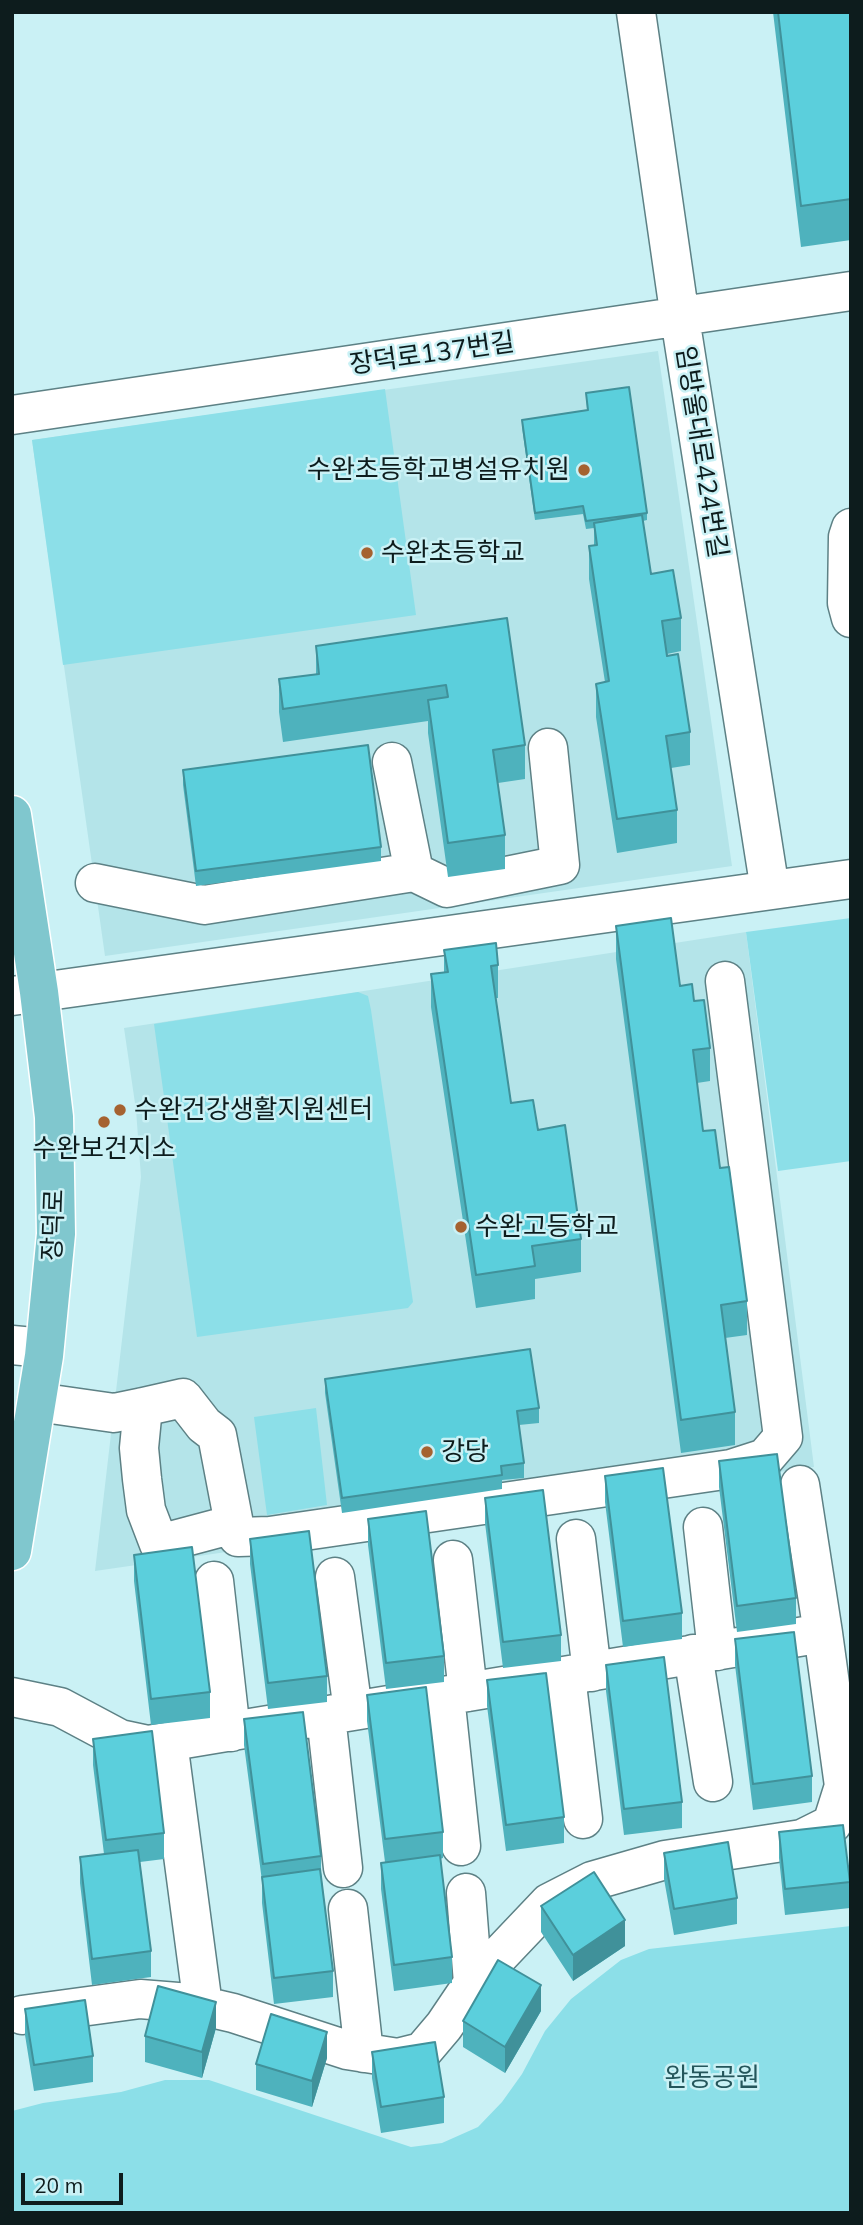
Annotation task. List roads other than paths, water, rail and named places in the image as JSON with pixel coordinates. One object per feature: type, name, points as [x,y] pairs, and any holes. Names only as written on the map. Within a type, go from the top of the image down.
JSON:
[{"type":"main road","name":"장덕로","points":[[12,815],[26,994],[54,1117],[56,1208],[56,1234],[28,1347],[37,1402],[13,1542]]},
{"type":"street","name":"임방울대로424번길","points":[[636,12],[680,318],[770,890]]},
{"type":"street","name":"장덕로137번길","points":[[12,415],[851,291]]},
{"type":"street","points":[[851,528],[848,537],[847,603],[851,618]]},
{"type":"street","points":[[95,883],[204,905],[414,872],[447,888],[560,865],[548,748]]},
{"type":"street","points":[[392,762],[414,872]]},
{"type":"street","points":[[26,994],[851,879]]},
{"type":"street","points":[[37,1402],[114,1413],[183,1398],[204,1425],[217,1435],[238,1538],[270,1536],[731,1469],[765,1458],[783,1437],[725,981]]},
{"type":"street","points":[[143,1407],[139,1448],[142,1479],[146,1510],[159,1544],[234,1524]]},
{"type":"street","points":[[22,2015],[140,1999],[202,2006],[233,2013],[347,2050],[398,2058],[422,2052],[444,2026],[473,1983],[549,1903],[592,1881],[665,1860],[802,1839],[832,1824],[844,1786],[800,1485]]},
{"type":"street","points":[[703,1527],[705,1653],[713,1782]]},
{"type":"street","points":[[576,1539],[583,1819]]},
{"type":"street","points":[[453,1560],[461,1846]]},
{"type":"street","points":[[335,1577],[343,1868]]},
{"type":"street","points":[[214,1581],[231,1732]]},
{"type":"street","points":[[12,1697],[60,1707],[120,1739],[148,1745],[823,1633]]},
{"type":"street","points":[[169,1742],[202,2006]]},
{"type":"street","points":[[466,1893],[473,1983]]},
{"type":"street","points":[[348,1909],[364,2053]]},
{"type":"place","name":"수완초등학교병설유치원","points":[[584,470]]},
{"type":"place","name":"수완초등학교","points":[[367,553]]},
{"type":"place","name":"수완건강생활지원센터","points":[[120,1110]]},
{"type":"place","name":"수완보건지소","points":[[104,1122]]},
{"type":"place","name":"수완고등학교","points":[[461,1227]]},
{"type":"place","name":"강당","points":[[427,1452]]},
{"type":"park label","name":"완동공원","points":[[712,2078]]}]
